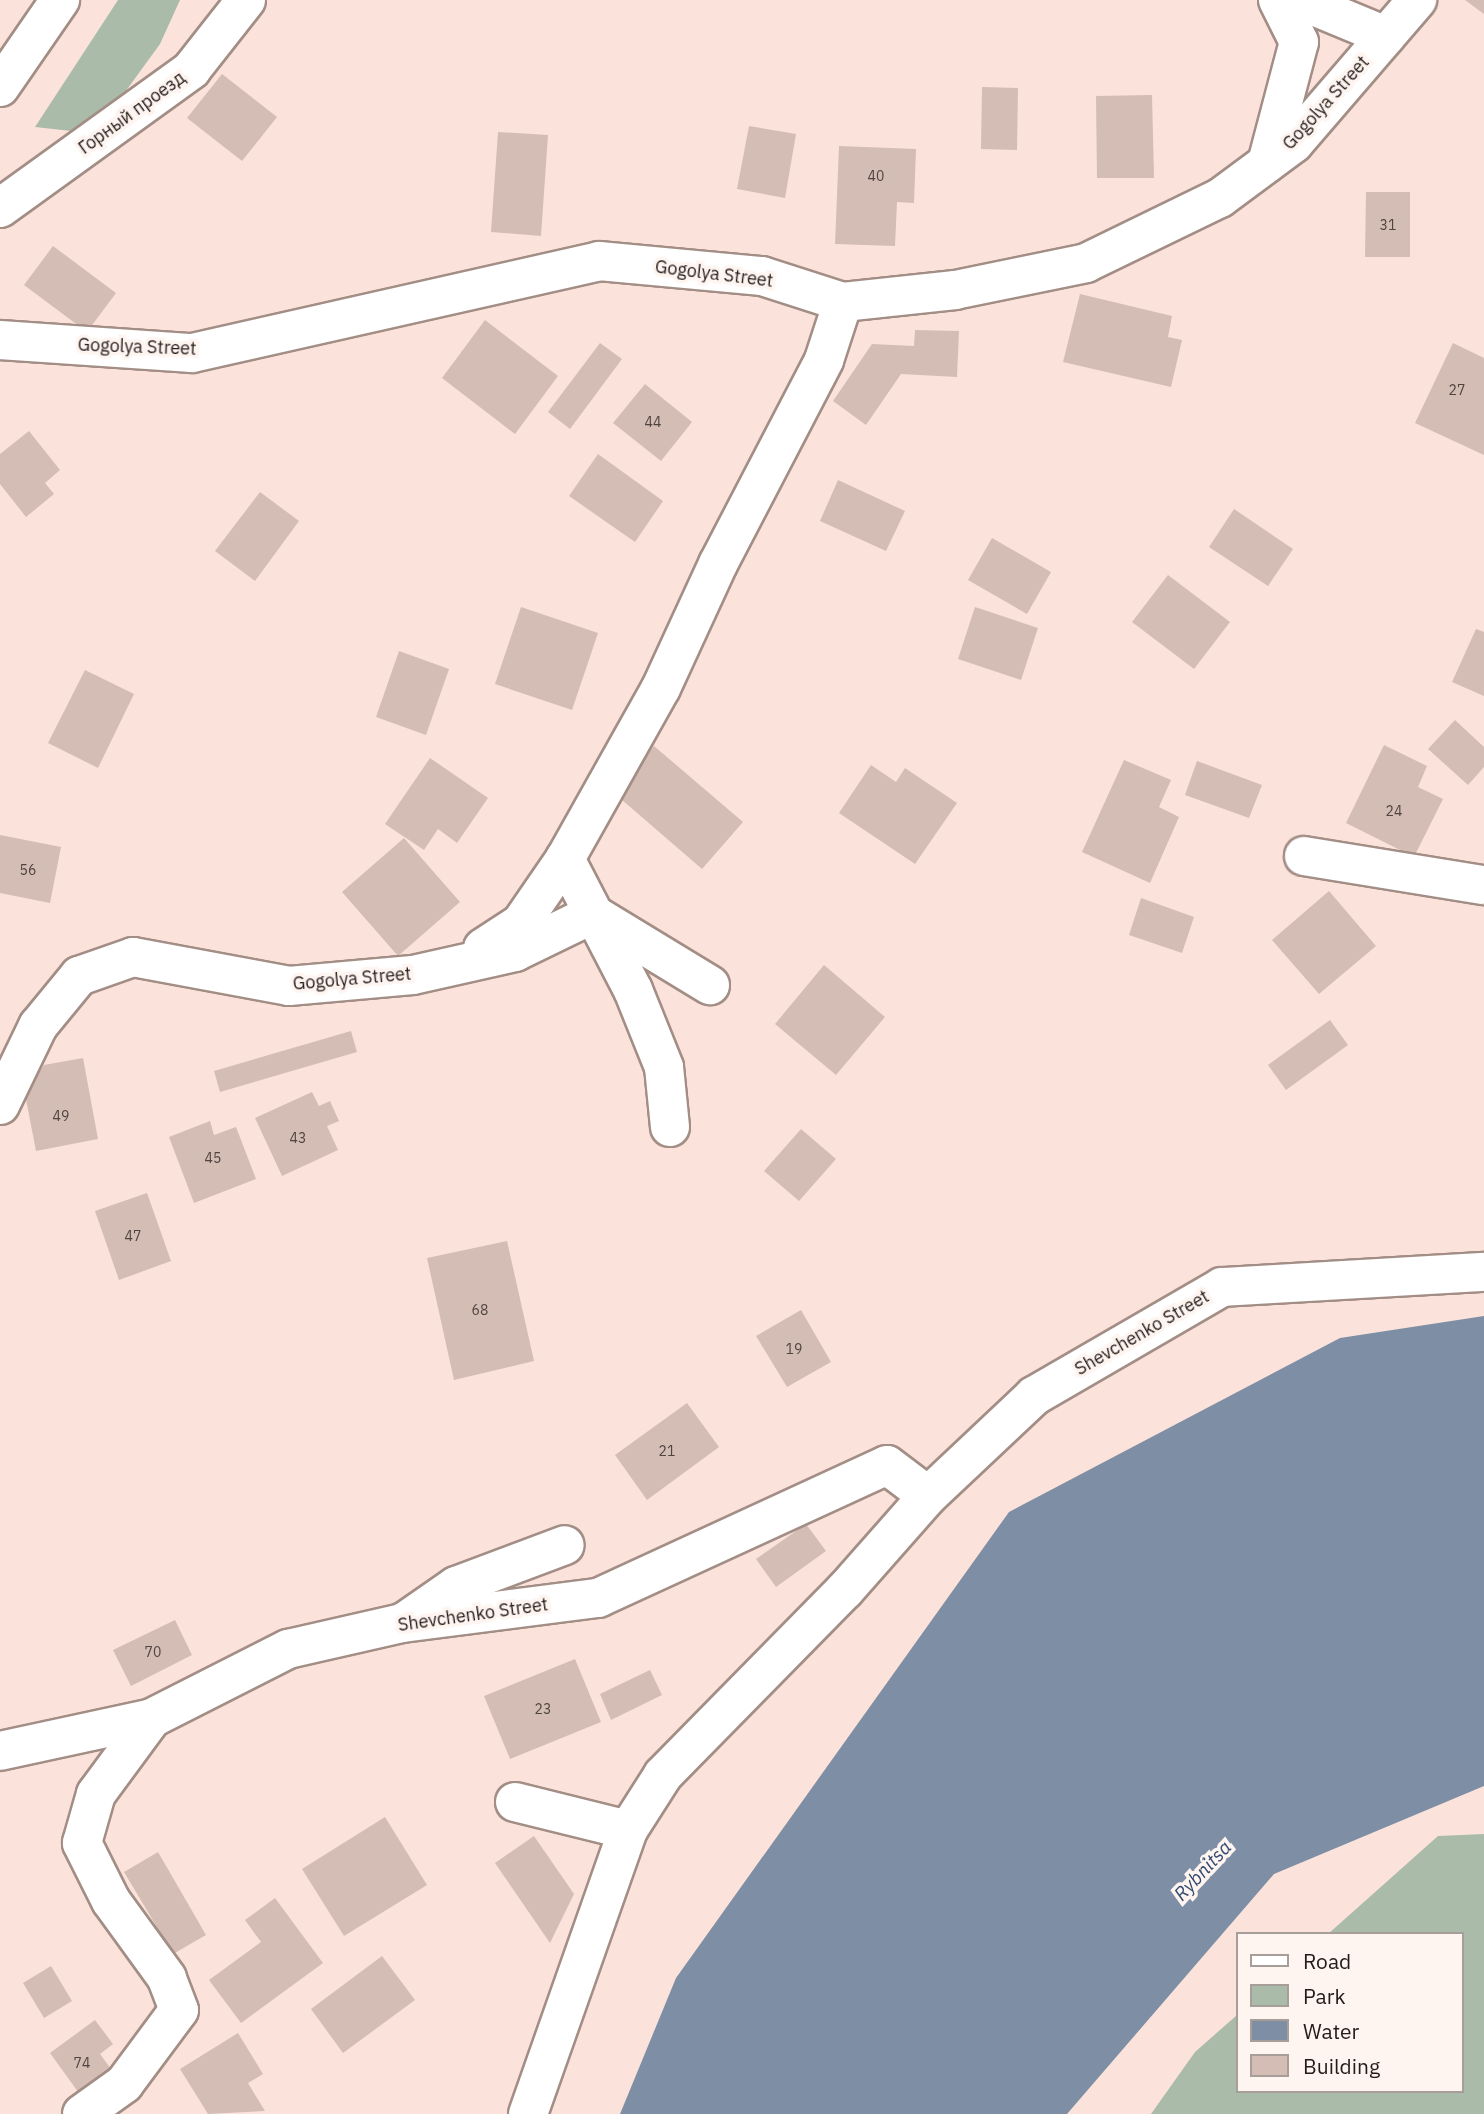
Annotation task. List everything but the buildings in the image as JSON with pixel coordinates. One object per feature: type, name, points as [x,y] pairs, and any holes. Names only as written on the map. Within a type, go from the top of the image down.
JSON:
[{"type":"street","points":[[0,87],[60,0]]},
{"type":"street","name":"Горный проезд","points":[[0,208],[191,70],[246,0]]},
{"type":"street","points":[[1267,163],[1299,42],[1278,0]]},
{"type":"street","points":[[1299,0],[1386,36]]},
{"type":"street","name":"Gogolya Street","points":[[0,340],[192,353],[599,261],[762,276],[843,302],[955,290],[1086,263],[1220,198],[1294,143],[1417,0]]},
{"type":"street","points":[[455,966],[521,923],[565,859],[661,688],[718,564],[824,360],[843,302]]},
{"type":"street","points":[[1304,856],[1484,885]]},
{"type":"street","points":[[565,859],[633,990],[664,1067],[670,1127]]},
{"type":"street","points":[[593,914],[710,985]]},
{"type":"street","name":"Gogolya Street","points":[[0,1105],[38,1026],[79,976],[133,957],[289,986],[413,975],[515,952],[593,914]]},
{"type":"street","name":"Shevchenko Street","points":[[528,2114],[628,1830],[663,1775],[845,1590],[929,1496],[1034,1396],[1222,1287],[1484,1272]]},
{"type":"street","name":"Shevchenko Street","points":[[0,1751],[152,1718],[288,1648],[402,1623],[598,1598],[887,1465],[929,1496]]},
{"type":"street","points":[[402,1623],[456,1586],[565,1545]]},
{"type":"street","points":[[82,2114],[124,2084],[179,2010],[167,1978],[111,1901],[82,1843],[96,1794],[152,1718]]},
{"type":"street","points":[[515,1802],[628,1830]]},
{"type":"green space","points":[[118,0],[180,0],[160,44],[120,99],[80,132],[35,127]]},
{"type":"green space","points":[[1484,1834],[1484,2114],[1151,2114],[1195,2052],[1236,2016],[1236,2093],[1463,2093],[1463,1932],[1330,1932],[1438,1836]]},
{"type":"water","name":"Rybnitsa","points":[[1484,1316],[1484,1786],[1274,1874],[1067,2114],[620,2114],[676,1978],[1009,1512],[1340,1338]]}]
